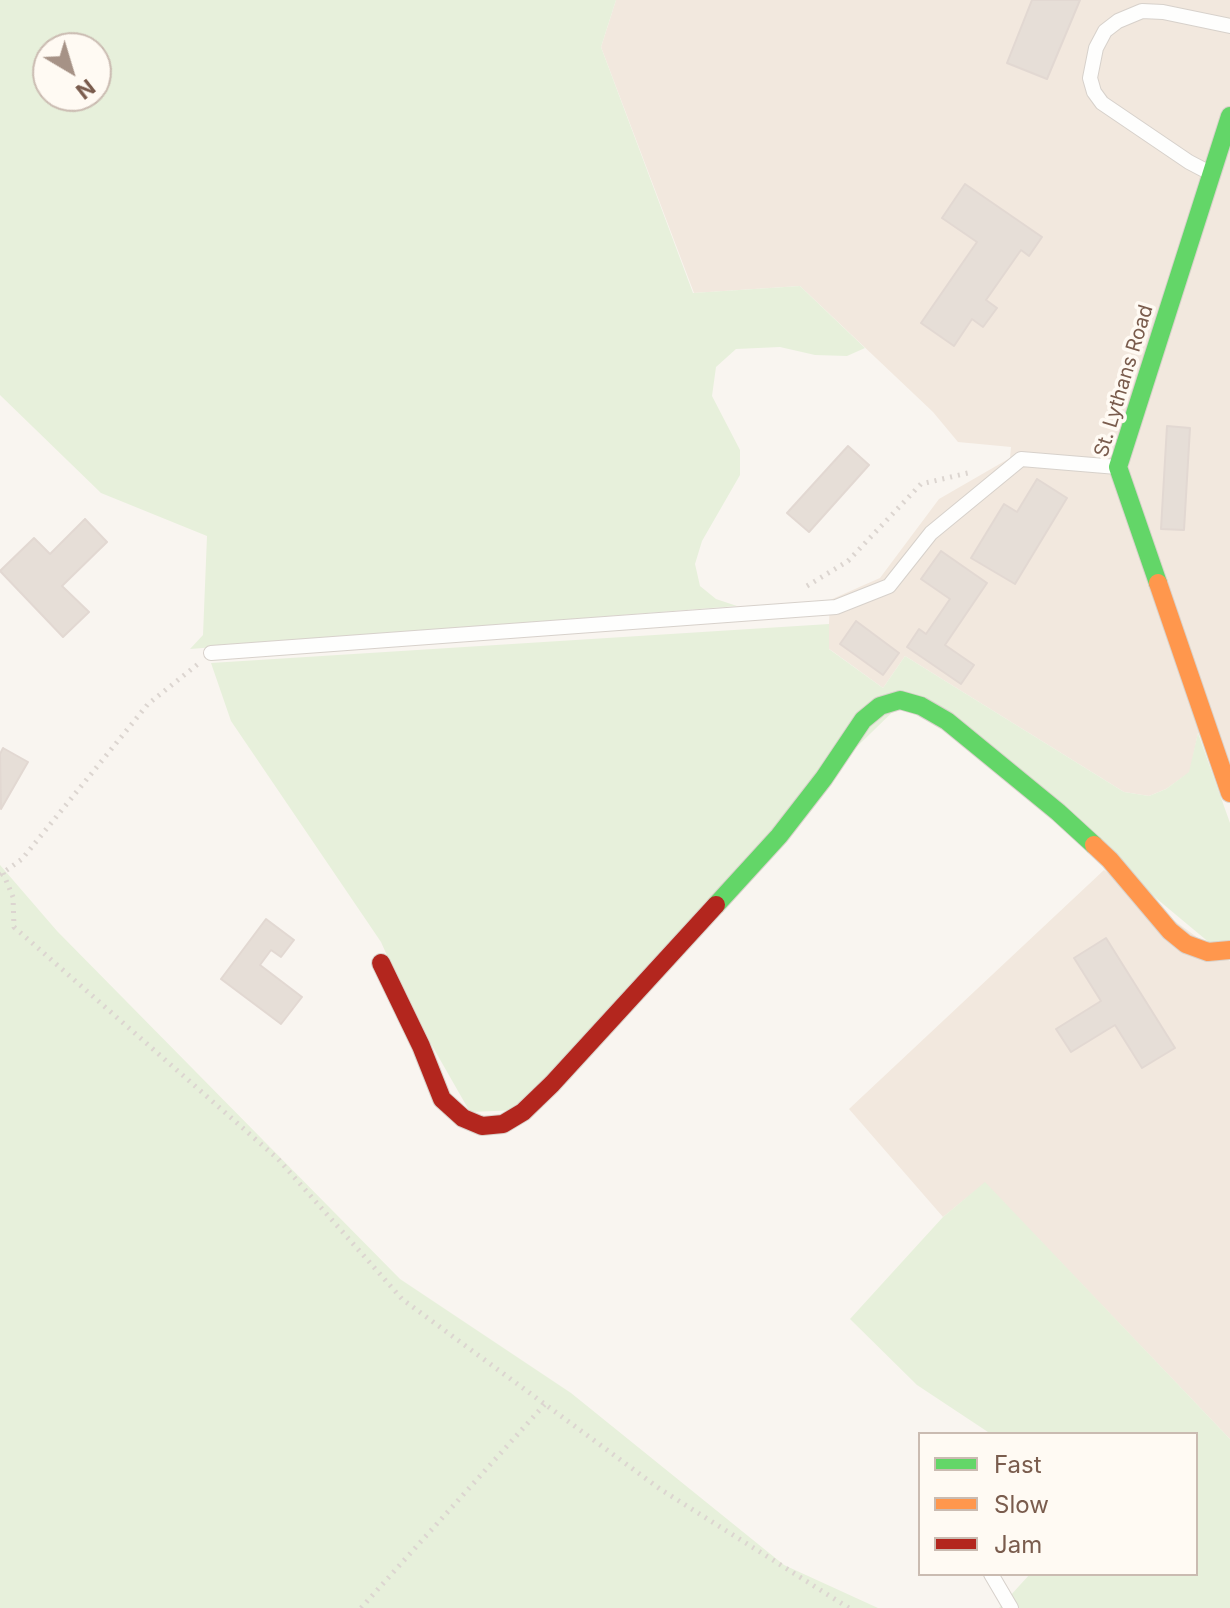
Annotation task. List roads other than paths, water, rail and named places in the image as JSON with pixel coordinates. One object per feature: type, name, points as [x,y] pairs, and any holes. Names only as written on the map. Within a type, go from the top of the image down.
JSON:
[{"type":"street","name":"St. Lythans Road","points":[[1230,116],[1118,467],[1230,793]]},
{"type":"street","points":[[381,963],[421,1046],[442,1099],[463,1118],[482,1126],[503,1124],[523,1112],[552,1084],[779,836],[824,778],[863,720],[880,706],[900,700],[921,706],[947,721],[1058,812],[1110,860],[1170,931],[1186,944],[1208,952],[1230,950]]},
{"type":"lane","points":[[1212,174],[1102,103],[1094,92],[1090,78],[1096,48],[1105,31],[1118,21],[1142,11],[1163,12],[1230,26]]},
{"type":"lane","points":[[211,653],[836,607],[889,586],[931,533],[1021,459],[1118,467]]},
{"type":"lane","points":[[992,1576],[1011,1608]]}]
